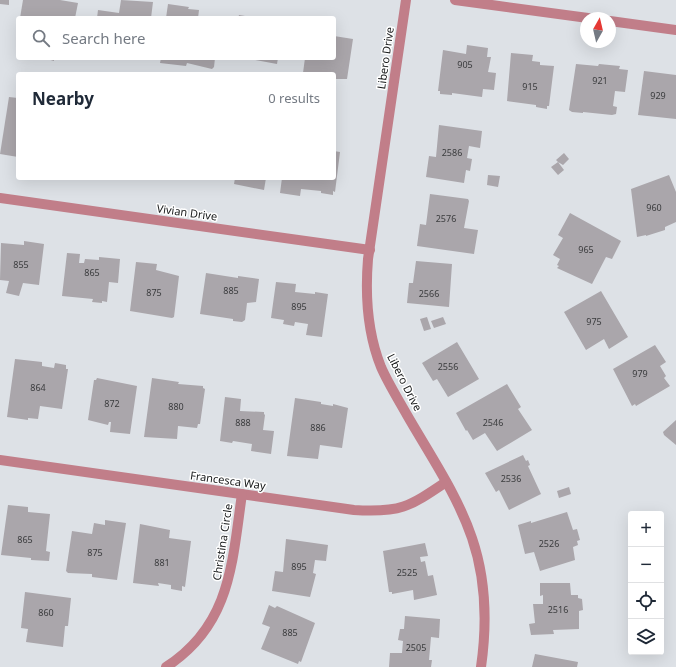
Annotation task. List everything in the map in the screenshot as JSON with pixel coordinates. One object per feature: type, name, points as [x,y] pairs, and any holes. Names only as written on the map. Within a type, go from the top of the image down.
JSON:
[{"type":"street","name":"Libero Drive","points":[[406,0],[370,250],[366,285],[368,313],[374,342],[382,367],[446,482],[472,539],[480,571],[485,626],[480,667]]},
{"type":"street","points":[[455,0],[580,17]]},
{"type":"street","points":[[616,22],[676,30]]},
{"type":"street","name":"Vivian Drive","points":[[0,198],[370,250]]},
{"type":"street","name":"Francesca Way","points":[[0,460],[354,510],[379,511],[400,509],[414,503],[446,482]]},
{"type":"street","name":"Christina Circle","points":[[166,667],[184,654],[200,638],[213,620],[224,595],[230,576],[242,494]]},
{"type":"building","points":[[0,0],[9,0],[9,5],[0,4]]},
{"type":"building","points":[[23,0],[60,0],[78,3],[75,16],[20,16]]},
{"type":"building","points":[[121,0],[153,2],[151,16],[97,16],[98,10],[119,13]]},
{"type":"building","points":[[168,4],[199,10],[198,16],[166,16]]},
{"type":"building","points":[[336,36],[353,39],[347,79],[336,79],[336,72],[303,72],[305,60],[336,60]]},
{"type":"building","points":[[467,45],[488,48],[487,57],[491,57],[488,72],[496,73],[494,90],[483,89],[482,97],[452,93],[452,95],[440,94],[440,91],[438,91],[443,50],[466,54]]},
{"type":"building","points":[[511,53],[533,55],[532,61],[540,62],[540,65],[554,66],[549,106],[547,106],[547,109],[536,107],[536,105],[507,101]]},
{"type":"building","points":[[161,60],[215,60],[214,67],[212,69],[187,63],[186,66],[160,63]]},
{"type":"building","points":[[255,60],[278,60],[277,64]]},
{"type":"building","points":[[576,64],[620,66],[619,69],[628,70],[625,92],[615,91],[613,106],[617,107],[616,114],[583,113],[572,112],[569,110]]},
{"type":"building","points":[[644,71],[676,75],[676,119],[638,115]]},
{"type":"building","points":[[9,97],[16,98],[16,157],[0,154]]},
{"type":"building","points":[[439,125],[482,131],[480,148],[469,146],[467,158],[472,159],[470,171],[466,170],[464,183],[426,177],[429,156],[436,157]]},
{"type":"building","points":[[336,151],[340,152],[335,192],[333,191],[333,195],[321,193],[321,191],[301,189],[300,196],[280,193],[282,180],[336,180]]},
{"type":"building","points":[[564,153],[569,159],[563,165],[556,160]]},
{"type":"building","points":[[558,162],[564,170],[558,175],[551,167]]},
{"type":"building","points":[[488,175],[500,176],[498,187],[487,185]]},
{"type":"building","points":[[669,175],[676,192],[676,222],[665,227],[665,230],[646,236],[637,237],[631,189]]},
{"type":"building","points":[[235,180],[266,180],[264,190],[234,184]]},
{"type":"building","points":[[430,194],[468,199],[469,201],[464,228],[478,230],[474,254],[417,246],[420,224],[426,225]]},
{"type":"building","points":[[570,213],[621,241],[612,259],[606,257],[592,284],[557,268],[559,266],[557,265],[560,259],[553,255],[563,238],[558,235]]},
{"type":"building","points":[[24,241],[44,244],[39,285],[23,283],[19,296],[6,293],[9,281],[0,280],[1,243],[24,245]]},
{"type":"building","points":[[67,253],[80,254],[79,263],[84,263],[85,259],[99,260],[99,257],[120,259],[118,283],[109,282],[107,302],[92,302],[93,299],[62,296]]},
{"type":"building","points":[[416,261],[452,264],[449,307],[407,303],[409,283],[413,283]]},
{"type":"building","points":[[136,262],[157,264],[156,270],[179,276],[174,317],[172,318],[130,311]]},
{"type":"building","points":[[206,273],[238,278],[238,276],[259,279],[256,302],[247,303],[245,320],[242,322],[233,321],[233,319],[200,314]]},
{"type":"building","points":[[276,282],[296,284],[295,292],[315,294],[315,292],[328,294],[322,337],[306,335],[308,324],[295,322],[294,326],[283,324],[284,320],[271,318]]},
{"type":"building","points":[[601,291],[628,337],[609,349],[604,339],[586,350],[564,312]]},
{"type":"building","points":[[427,317],[431,329],[424,331],[420,319]]},
{"type":"building","points":[[443,317],[446,324],[434,328],[431,321]]},
{"type":"building","points":[[457,342],[479,379],[448,397],[437,379],[433,381],[422,363]]},
{"type":"building","points":[[655,345],[666,362],[660,366],[666,376],[664,378],[670,386],[636,406],[635,404],[632,406],[613,369]]},
{"type":"building","points":[[15,359],[42,362],[42,366],[54,368],[55,363],[66,365],[66,369],[68,369],[62,409],[40,406],[38,419],[28,418],[28,420],[7,417]]},
{"type":"building","points":[[97,378],[137,386],[130,434],[110,432],[111,422],[109,422],[108,425],[88,420],[94,380]]},
{"type":"building","points":[[152,378],[179,382],[178,384],[203,386],[205,389],[200,424],[198,424],[197,428],[178,426],[177,439],[144,437]]},
{"type":"building","points":[[507,384],[521,407],[518,409],[532,430],[497,451],[485,433],[473,440],[456,413]]},
{"type":"building","points":[[225,397],[241,399],[240,411],[264,412],[263,430],[274,431],[271,454],[251,451],[252,444],[233,441],[232,443],[220,441]]},
{"type":"building","points":[[295,398],[348,408],[342,448],[320,445],[318,459],[287,456]]},
{"type":"building","points":[[676,420],[676,445],[664,435],[663,432]]},
{"type":"building","points":[[523,455],[526,461],[528,460],[530,465],[528,466],[541,494],[509,510],[499,490],[496,492],[485,473]]},
{"type":"building","points":[[569,487],[571,494],[559,498],[557,491]]},
{"type":"building","points":[[8,505],[28,507],[28,512],[50,514],[46,551],[50,552],[49,561],[31,560],[31,558],[1,555]]},
{"type":"building","points":[[567,512],[573,530],[577,529],[580,540],[577,541],[578,545],[573,547],[575,560],[540,571],[534,552],[525,554],[518,525],[531,521],[531,523]]},
{"type":"building","points":[[105,520],[126,523],[117,580],[92,577],[92,574],[68,573],[66,571],[72,531],[92,534],[94,523],[105,525]]},
{"type":"building","points":[[140,524],[170,530],[169,538],[191,541],[185,587],[182,586],[182,591],[171,589],[171,585],[158,583],[159,586],[133,583]]},
{"type":"building","points":[[286,539],[328,545],[326,561],[315,560],[313,573],[316,574],[310,597],[272,591],[275,571],[283,572]]},
{"type":"building","points":[[425,543],[428,556],[420,557],[421,562],[425,561],[428,576],[433,575],[437,595],[414,600],[413,590],[392,594],[392,592],[389,592],[383,551]]},
{"type":"building","points":[[540,583],[570,583],[571,595],[578,595],[578,598],[582,599],[583,610],[579,611],[579,629],[553,630],[554,634],[531,635],[529,624],[535,623],[533,604],[543,604],[543,595],[540,596]]},
{"type":"building","points":[[25,592],[71,598],[68,626],[65,626],[63,647],[26,642],[28,629],[21,628]]},
{"type":"building","points":[[269,605],[275,608],[277,606],[315,623],[301,662],[299,661],[298,664],[261,649],[270,627],[262,624]]},
{"type":"building","points":[[405,616],[440,619],[439,638],[431,637],[429,660],[432,660],[431,667],[389,667],[390,653],[402,653],[403,641],[398,640],[400,629],[404,629]]},
{"type":"building","points":[[535,654],[578,662],[577,667],[532,667]]}]
